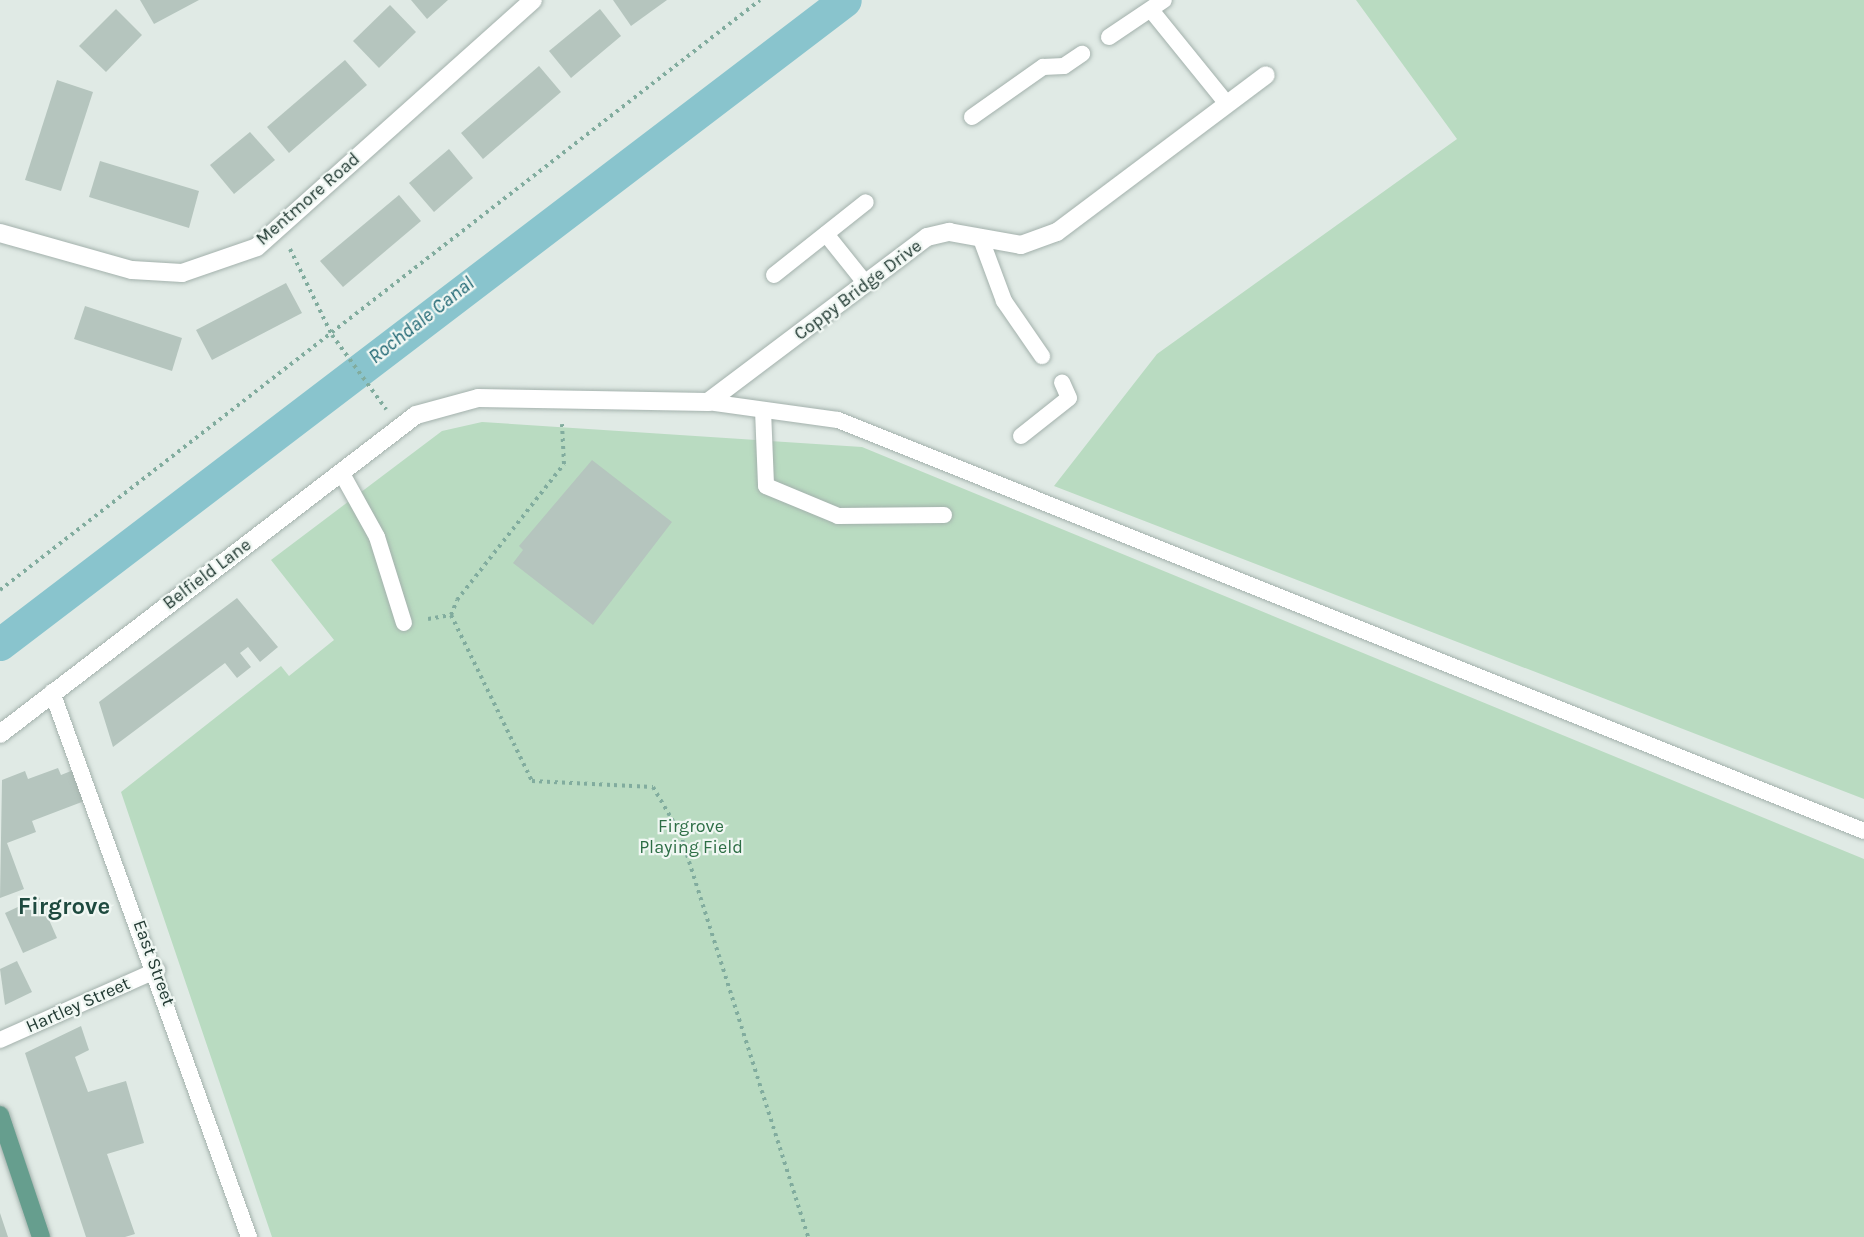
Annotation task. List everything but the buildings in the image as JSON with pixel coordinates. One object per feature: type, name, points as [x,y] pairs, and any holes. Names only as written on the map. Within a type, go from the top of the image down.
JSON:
[{"type":"main road","points":[[0,1115],[41,1237]]},
{"type":"street","name":"Mentmore Road","points":[[0,233],[132,270],[182,273],[257,247],[533,0]]},
{"type":"street","name":"Coppy Bridge Drive","points":[[708,402],[927,237],[949,232],[1021,245],[1057,232],[1266,75]]},
{"type":"street","name":"Belfield Lane","points":[[0,734],[416,415],[478,398],[561,400]]},
{"type":"street","points":[[561,400],[708,402]]},
{"type":"lane","points":[[1109,37],[1157,5],[1227,104]]},
{"type":"lane","points":[[972,117],[1043,67],[1064,66],[1082,54]]},
{"type":"lane","points":[[774,275],[866,202]]},
{"type":"lane","points":[[826,234],[866,284]]},
{"type":"lane","points":[[981,239],[1004,301],[1042,356]]},
{"type":"lane","points":[[1021,436],[1069,398],[1062,382]]},
{"type":"lane","points":[[708,402],[838,420],[1864,831]]},
{"type":"lane","points":[[763,410],[766,486],[838,516],[944,515]]},
{"type":"lane","points":[[341,472],[377,537],[404,623]]},
{"type":"lane","name":"East Street","points":[[52,692],[157,970],[249,1237]]},
{"type":"lane","name":"Hartley Street","points":[[0,1040],[157,970]]},
{"type":"path","points":[[0,590],[760,0]]},
{"type":"path","points":[[279,226],[331,333],[378,398]]},
{"type":"path","points":[[561,400],[564,464],[457,600],[451,615],[532,781],[653,787],[680,833],[808,1237]]},
{"type":"path","points":[[404,623],[451,615]]},
{"type":"green space","points":[[1356,0],[1864,0],[1864,799],[1054,486],[1157,354],[1457,139]]},
{"type":"green space","name":"Firgrove Playing Field","points":[[482,422],[862,447],[1864,859],[1864,1237],[272,1237],[121,792],[281,666],[289,676],[334,640],[271,560],[442,431]]},
{"type":"waterway","name":"Rochdale Canal","points":[[0,644],[845,0]]},
{"type":"district","name":"Firgrove","points":[[64,907]]}]
